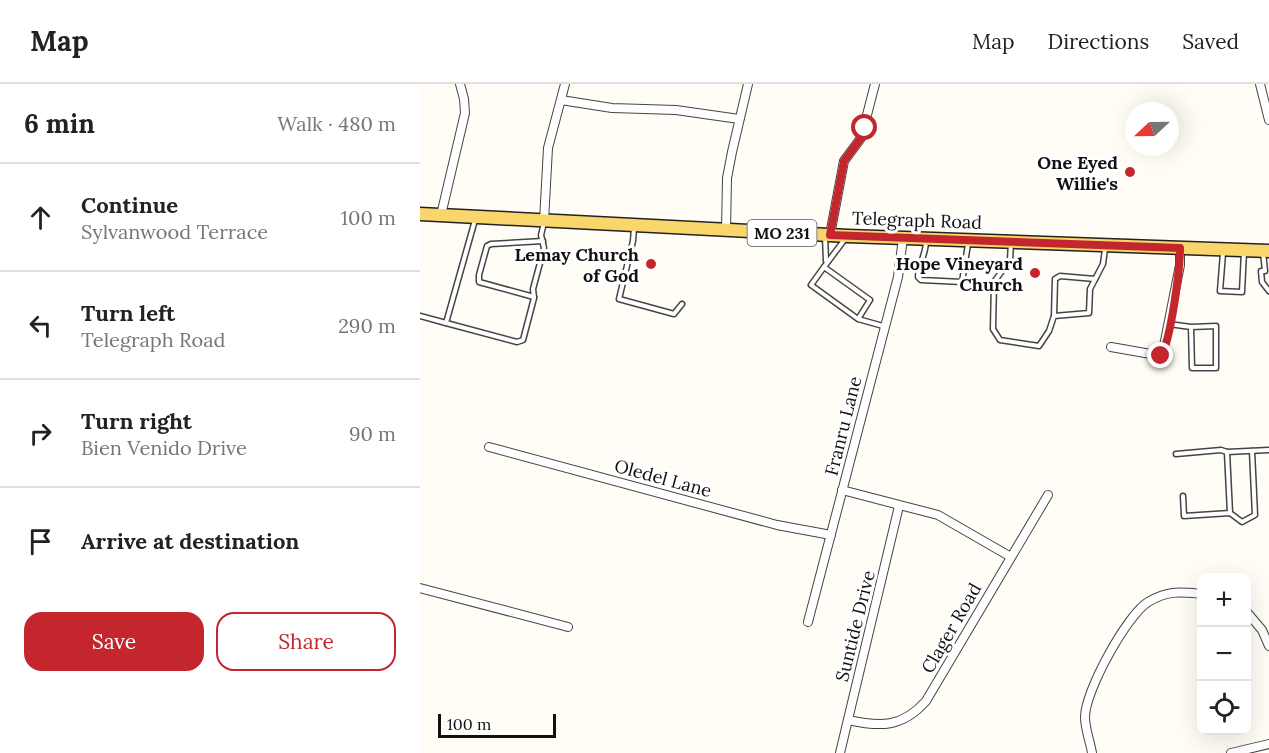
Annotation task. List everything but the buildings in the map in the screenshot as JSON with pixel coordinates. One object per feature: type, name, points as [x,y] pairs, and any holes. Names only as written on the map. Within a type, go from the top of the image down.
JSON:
[{"type":"main road","name":"Telegraph Road","points":[[420,214],[848,236],[1267,251]]},
{"type":"street","points":[[441,215],[465,113],[460,84]]},
{"type":"street","points":[[544,220],[548,148],[565,84]]},
{"type":"street","points":[[726,230],[728,178],[748,84]]},
{"type":"street","points":[[827,235],[844,161],[861,138],[875,84]]},
{"type":"street","points":[[1260,84],[1269,120]]},
{"type":"street","points":[[561,100],[612,108],[676,110],[739,120]]},
{"type":"street","name":"Franru Lane","points":[[808,622],[883,326],[898,276],[903,238]]},
{"type":"street","points":[[1111,347],[1162,356],[1180,265],[1180,248]]},
{"type":"street","name":"Oledel Lane","points":[[489,447],[777,525],[831,535]]},
{"type":"street","points":[[842,490],[938,515],[1011,557]]},
{"type":"street","name":"Clager Road","points":[[848,720],[870,725],[890,725],[916,713],[926,701],[1048,495]]},
{"type":"street","name":"Suntide Drive","points":[[840,753],[899,506]]},
{"type":"street","points":[[420,588],[568,627]]},
{"type":"street","points":[[1092,753],[1085,718],[1091,689],[1130,622],[1146,603],[1159,596],[1173,591],[1197,593]]},
{"type":"street","points":[[1251,617],[1262,630],[1269,646]]},
{"type":"street","points":[[1231,753],[1269,744]]},
{"type":"lane","points":[[446,323],[476,217]]},
{"type":"lane","points":[[420,316],[517,342],[523,340],[544,248],[541,235],[544,220]]},
{"type":"lane","points":[[634,225],[633,241],[619,299],[674,314],[682,304]]},
{"type":"lane","points":[[825,264],[827,235]]},
{"type":"lane","points":[[848,236],[811,285],[858,319],[883,326]]},
{"type":"lane","points":[[926,238],[926,249],[918,278],[921,280],[962,282],[968,240]]},
{"type":"lane","points":[[534,297],[479,282],[479,275],[487,246],[543,241]]},
{"type":"lane","points":[[1011,242],[1010,260],[994,282],[993,329],[1000,340],[1039,346],[1049,332],[1054,316],[1055,279],[1060,276],[1095,279]]},
{"type":"lane","points":[[1054,316],[1089,313],[1090,290],[1103,264],[1105,245]]},
{"type":"lane","points":[[1223,250],[1220,291],[1242,292],[1244,250]]},
{"type":"lane","points":[[1267,251],[1267,271],[1262,271],[1262,282],[1269,291]]},
{"type":"lane","points":[[825,264],[870,300],[858,319]]},
{"type":"lane","points":[[1262,282],[1269,281]]},
{"type":"lane","points":[[1169,324],[1191,327],[1216,326],[1216,368],[1192,368],[1191,327]]},
{"type":"lane","points":[[1176,453],[1269,450]]},
{"type":"lane","points":[[1183,496],[1184,516],[1230,513],[1242,522],[1255,515],[1252,451]]},
{"type":"lane","points":[[1227,452],[1230,513]]},
{"type":"place","name":"One Eyed Willie's","points":[[1130,172]]},
{"type":"place","name":"Lemay Church of God","points":[[651,264]]},
{"type":"place","name":"Hope Vineyard Church","points":[[1035,273]]},
{"type":"route","points":[[865,128],[861,138],[844,161],[830,235],[1180,248],[1180,265],[1161,356]]}]
